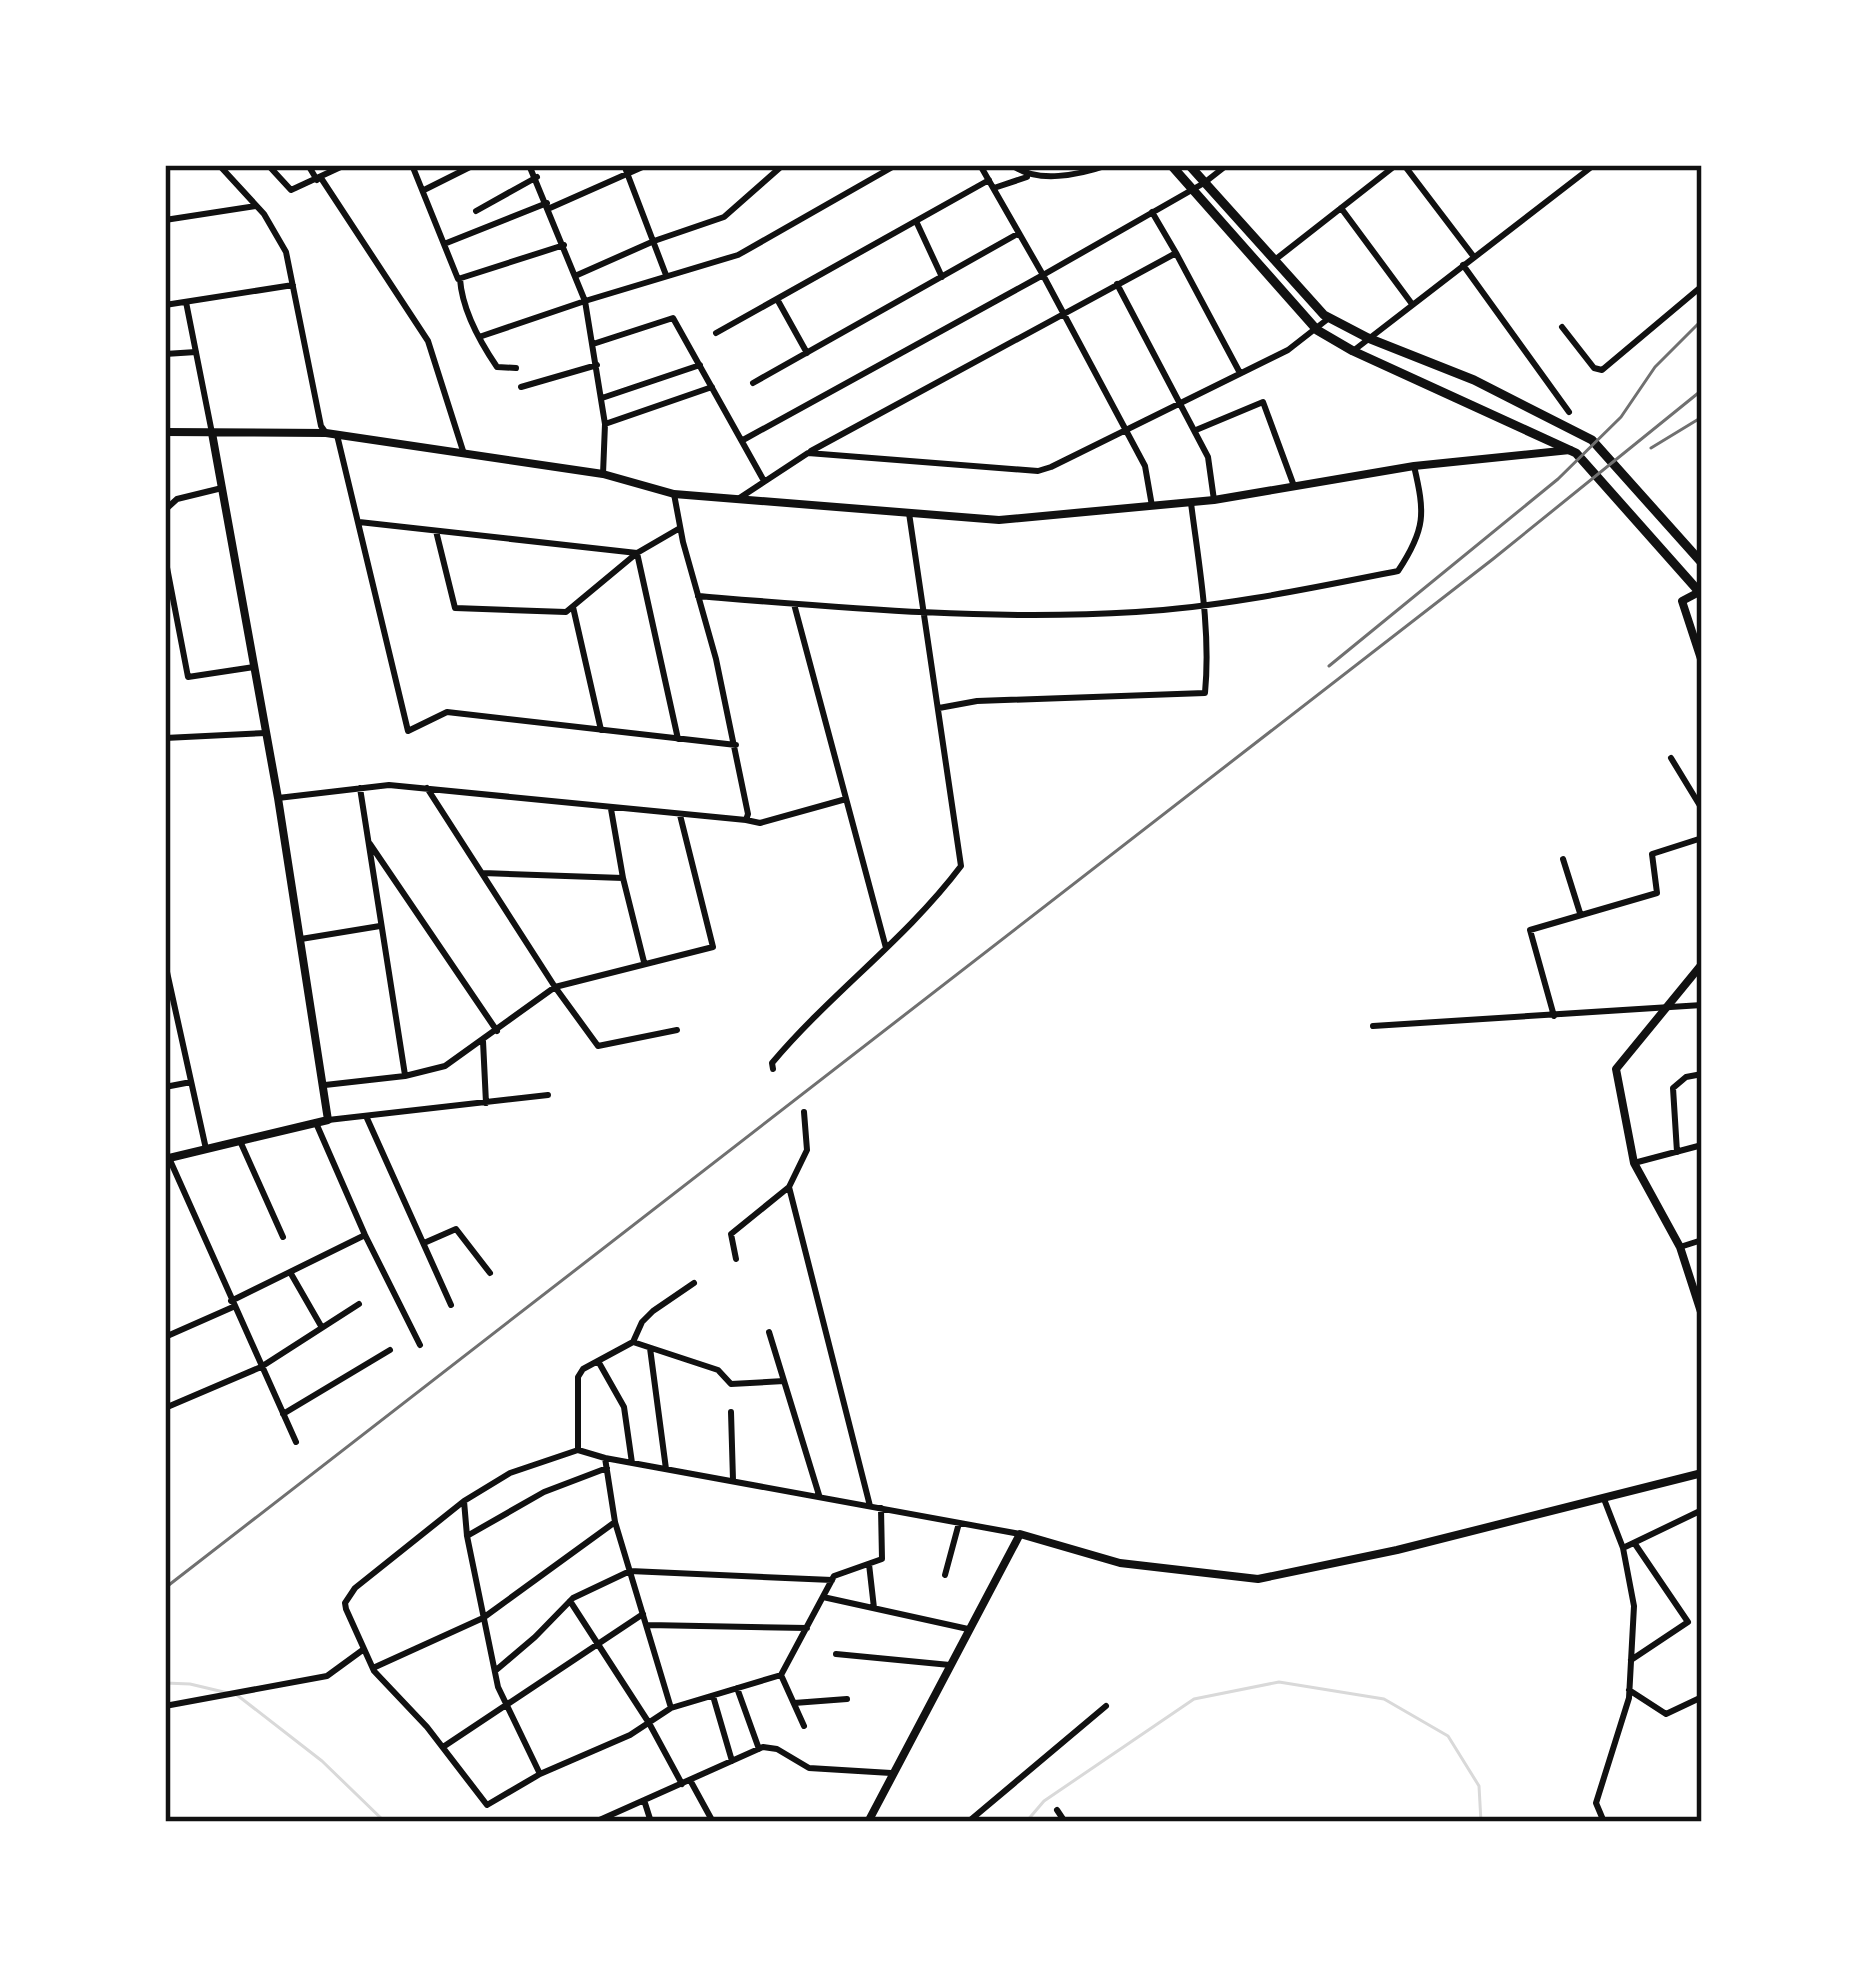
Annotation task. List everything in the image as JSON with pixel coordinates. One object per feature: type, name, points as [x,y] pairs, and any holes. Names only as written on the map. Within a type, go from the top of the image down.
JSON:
[{"type":"main road","points":[[1171,165],[1199,186],[1329,318],[1474,380],[1592,440],[1702,563]]},
{"type":"main road","points":[[1189,165],[1199,186],[1316,330],[1575,452],[1702,592]]},
{"type":"street","points":[[219,165],[257,206],[286,252],[326,433]]},
{"type":"street","points":[[268,165],[291,190],[345,165]]},
{"type":"street","points":[[308,165],[428,341],[464,454]]},
{"type":"street","points":[[412,165],[460,279],[472,325],[497,368],[515,368]]},
{"type":"street","points":[[530,165],[585,301],[605,424],[603,475]]},
{"type":"street","points":[[445,244],[549,206],[626,168],[647,165]]},
{"type":"street","points":[[575,276],[654,241],[724,218],[784,165]]},
{"type":"street","points":[[482,336],[738,256],[896,165]]},
{"type":"street","points":[[980,165],[1145,466],[1152,506]]},
{"type":"street","points":[[1012,165],[1030,176]]},
{"type":"street","points":[[1055,165],[1059,175]]},
{"type":"street","points":[[716,333],[992,184],[1108,165]]},
{"type":"street","points":[[743,440],[1043,275],[1199,186],[1227,165]]},
{"type":"street","points":[[1274,262],[1400,165],[1474,257]]},
{"type":"street","points":[[1353,351],[1594,165]]},
{"type":"street","points":[[424,190],[470,166]]},
{"type":"street","points":[[626,168],[666,275]]},
{"type":"street","points":[[476,211],[536,177]]},
{"type":"street","points":[[165,220],[257,206]]},
{"type":"street","points":[[1341,208],[1412,304]]},
{"type":"street","points":[[1152,212],[1240,374]]},
{"type":"street","points":[[916,221],[942,277]]},
{"type":"street","points":[[753,383],[1019,233]]},
{"type":"street","points":[[460,279],[564,245]]},
{"type":"street","points":[[736,499],[808,453],[1175,253]]},
{"type":"street","points":[[1463,265],[1569,412]]},
{"type":"street","points":[[1117,284],[1196,430],[1208,457],[1214,500]]},
{"type":"street","points":[[165,305],[293,285]]},
{"type":"street","points":[[1562,327],[1594,368],[1602,370],[1702,286]]},
{"type":"street","points":[[777,299],[806,353]]},
{"type":"street","points":[[186,302],[278,798],[328,1120]]},
{"type":"street","points":[[593,344],[670,317],[764,481]]},
{"type":"street","points":[[808,453],[1038,471],[1288,350],[1329,318]]},
{"type":"street","points":[[165,354],[196,352]]},
{"type":"street","points":[[521,387],[597,365]]},
{"type":"street","points":[[602,398],[700,365]]},
{"type":"street","points":[[605,424],[712,387]]},
{"type":"street","points":[[1196,430],[1263,402],[1294,486]]},
{"type":"street","points":[[165,432],[326,433],[603,475],[674,494],[999,520],[1214,500],[1414,466],[1575,452]]},
{"type":"street","points":[[337,435],[409,731],[447,712],[736,746]]},
{"type":"street","points":[[698,596],[923,614],[1141,612],[1306,589],[1398,571],[1423,526],[1414,466]]},
{"type":"street","points":[[165,510],[185,496],[222,488]]},
{"type":"street","points":[[674,494],[736,746],[746,820]]},
{"type":"street","points":[[939,708],[977,701],[1205,693],[1208,660],[1191,502]]},
{"type":"street","points":[[773,1069],[772,1063],[793,1038],[962,866],[909,513]]},
{"type":"street","points":[[358,522],[637,554]]},
{"type":"street","points":[[436,531],[455,608],[566,612],[637,554],[680,528]]},
{"type":"street","points":[[637,554],[678,739]]},
{"type":"street","points":[[165,557],[188,677],[254,667]]},
{"type":"street","points":[[1702,592],[1682,601],[1702,662]]},
{"type":"street","points":[[794,604],[886,948]]},
{"type":"street","points":[[573,607],[601,730]]},
{"type":"street","points":[[165,738],[266,734]]},
{"type":"street","points":[[1671,758],[1702,809]]},
{"type":"street","points":[[278,798],[389,785],[760,823],[846,799]]},
{"type":"street","points":[[360,788],[405,1076]]},
{"type":"street","points":[[427,788],[598,1046],[677,1030]]},
{"type":"street","points":[[611,809],[644,962]]},
{"type":"street","points":[[325,1085],[405,1076],[445,1066],[555,986],[713,947],[680,815]]},
{"type":"street","points":[[1554,1016],[1529,932],[1535,925],[1657,893],[1652,854],[1702,838]]},
{"type":"street","points":[[368,841],[497,1031]]},
{"type":"street","points":[[1563,859],[1580,914]]},
{"type":"street","points":[[483,873],[623,878]]},
{"type":"street","points":[[301,939],[382,926]]},
{"type":"street","points":[[165,963],[169,1003],[206,1149]]},
{"type":"street","points":[[1702,964],[1616,1069],[1634,1163],[1698,1289],[1702,1315]]},
{"type":"street","points":[[1373,1026],[1702,1005]]},
{"type":"street","points":[[483,1041],[486,1102]]},
{"type":"street","points":[[1677,1152],[1673,1088],[1686,1077],[1702,1074]]},
{"type":"street","points":[[165,1087],[191,1082]]},
{"type":"street","points":[[296,1442],[167,1159],[328,1120],[548,1095]]},
{"type":"street","points":[[736,1259],[731,1234],[789,1186],[807,1150],[804,1112]]},
{"type":"street","points":[[366,1116],[452,1305]]},
{"type":"street","points":[[316,1123],[420,1345]]},
{"type":"street","points":[[240,1141],[283,1237]]},
{"type":"street","points":[[1634,1163],[1702,1145]]},
{"type":"street","points":[[789,1186],[870,1506]]},
{"type":"street","points":[[424,1244],[456,1229],[490,1274]]},
{"type":"street","points":[[165,1337],[365,1235]]},
{"type":"street","points":[[1679,1247],[1702,1240]]},
{"type":"street","points":[[290,1272],[322,1328]]},
{"type":"street","points":[[578,1450],[578,1377],[633,1342],[653,1311],[694,1283]]},
{"type":"street","points":[[165,1408],[261,1367],[359,1304]]},
{"type":"street","points":[[769,1332],[819,1496]]},
{"type":"street","points":[[633,1342],[718,1370],[731,1384],[784,1381]]},
{"type":"street","points":[[650,1348],[666,1468]]},
{"type":"street","points":[[283,1414],[390,1351]]},
{"type":"street","points":[[598,1361],[624,1408],[632,1463]]},
{"type":"street","points":[[731,1412],[733,1480]]},
{"type":"street","points":[[832,1580],[781,1675],[671,1708],[487,1805],[373,1668],[346,1610],[350,1593],[464,1501],[510,1473],[578,1450],[606,1463],[666,1468],[1020,1534],[1120,1563],[1258,1579],[1397,1550],[1702,1473]]},
{"type":"street","points":[[606,1463],[615,1522],[671,1708]]},
{"type":"street","points":[[467,1536],[606,1463]]},
{"type":"street","points":[[1603,1496],[1623,1548],[1633,1600],[1630,1690],[1596,1803],[1604,1822]]},
{"type":"street","points":[[464,1501],[495,1671],[540,1774]]},
{"type":"street","points":[[495,1671],[570,1600],[630,1571],[832,1580],[882,1559],[880,1508]]},
{"type":"street","points":[[1623,1548],[1702,1510]]},
{"type":"street","points":[[373,1668],[483,1618],[615,1522]]},
{"type":"street","points":[[945,1575],[959,1523]]},
{"type":"street","points":[[868,1822],[1020,1534]]},
{"type":"street","points":[[1631,1660],[1688,1622],[1635,1544]]},
{"type":"street","points":[[869,1564],[874,1608]]},
{"type":"street","points":[[823,1597],[968,1629]]},
{"type":"street","points":[[570,1600],[713,1822]]},
{"type":"street","points":[[442,1747],[643,1613]]},
{"type":"street","points":[[646,1625],[806,1628]]},
{"type":"street","points":[[165,1706],[327,1676],[364,1649]]},
{"type":"street","points":[[836,1654],[950,1666]]},
{"type":"street","points":[[781,1675],[804,1726]]},
{"type":"street","points":[[737,1688],[759,1749]]},
{"type":"street","points":[[1630,1690],[1666,1714],[1702,1697]]},
{"type":"street","points":[[713,1696],[732,1761]]},
{"type":"street","points":[[794,1703],[847,1699]]},
{"type":"street","points":[[968,1822],[1106,1706]]},
{"type":"street","points":[[595,1822],[759,1749],[777,1749],[808,1768],[891,1773]]},
{"type":"street","points":[[644,1800],[651,1822]]},
{"type":"street","points":[[1058,1810],[1065,1822]]},
{"type":"waterway","points":[[1026,1822],[1044,1801],[1194,1699],[1279,1682],[1384,1699],[1448,1736],[1479,1786],[1481,1822]]},
{"type":"waterway","points":[[165,1683],[228,1693]]},
{"type":"waterway","points":[[237,1695],[322,1761],[385,1822]]},
{"type":"railway","points":[[1329,666],[1558,479],[1621,417],[1655,367],[1702,320]]},
{"type":"railway","points":[[165,1588],[1493,559],[1702,390]]},
{"type":"railway","points":[[1651,448],[1702,417]]}]
